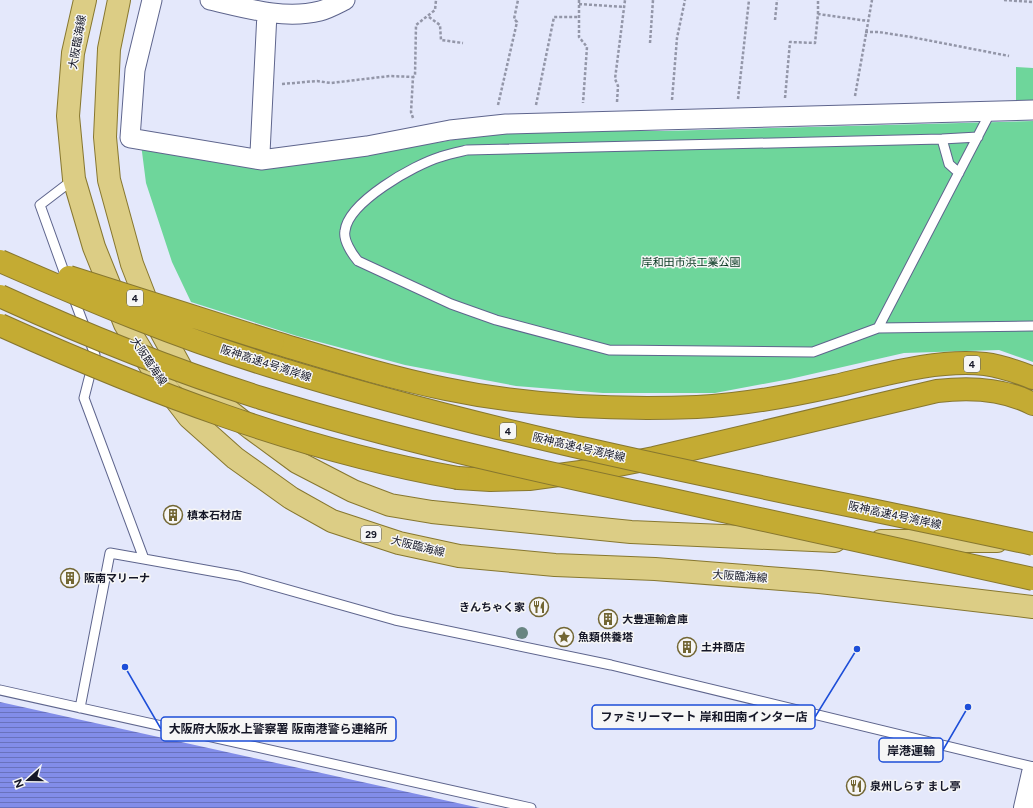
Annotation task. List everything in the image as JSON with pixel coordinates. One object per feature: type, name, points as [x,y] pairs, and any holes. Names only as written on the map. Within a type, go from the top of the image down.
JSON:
[{"type":"highway","name":"4","points":[[0,248],[75,280],[280,344],[391,377],[448,390],[496,397],[545,403],[594,406],[648,408],[700,407],[753,402],[908,370],[949,364],[985,364],[1018,372],[1033,378]]},
{"type":"highway","name":"阪神高速4号湾岸線","points":[[0,261],[150,325],[269,366],[362,393],[570,445],[1033,543]]},
{"type":"highway","points":[[0,296],[58,323],[164,364],[261,398],[350,423],[448,449],[589,482],[1033,579]]},
{"type":"highway","name":"4","points":[[0,325],[126,381],[210,410],[288,436],[367,458],[419,471],[458,478],[490,480],[530,479],[588,471],[654,458],[937,391],[964,388],[994,391],[1022,398],[1033,404]]},
{"type":"main road","name":"大阪臨海線","points":[[85,0],[73,53],[68,116],[74,179],[94,247],[125,324],[155,372],[184,411],[235,458],[291,498],[332,521],[400,543],[459,556],[555,565],[655,569],[820,582],[1033,607]]},
{"type":"main road","name":"大阪臨海線","points":[[119,0],[109,49],[105,137],[109,180],[132,264],[142,292],[151,313],[186,377],[297,462],[353,491],[390,505],[432,512],[639,533],[828,541],[1033,543]]},
{"type":"street","points":[[152,0],[135,70],[130,138],[260,160],[367,146],[450,130],[506,124],[1033,110]]},
{"type":"street","points":[[210,0],[267,13],[320,11],[345,0]]},
{"type":"street","points":[[260,153],[267,13]]},
{"type":"street","points":[[1025,808],[1033,773]]},
{"type":"lane","points":[[878,328],[991,111]]},
{"type":"lane","points":[[978,136],[942,139],[467,150],[424,163],[375,193],[347,220],[344,232],[351,252],[358,261],[452,304],[496,320],[609,350],[813,352],[878,328],[1033,326]]},
{"type":"lane","points":[[942,139],[949,164],[959,173]]},
{"type":"lane","points":[[74,179],[40,205],[95,356],[84,398],[144,559]]},
{"type":"lane","points":[[80,708],[110,553],[239,576],[395,620],[611,665],[1033,767]]},
{"type":"lane","points":[[0,690],[531,808]]},
{"type":"path","points":[[414,121],[411,112],[413,77],[415,76],[416,25],[429,17],[436,10],[436,0]]},
{"type":"path","points":[[498,108],[518,22],[514,18],[518,0]]},
{"type":"path","points":[[579,0],[579,37],[587,47],[582,106]]},
{"type":"path","points":[[617,108],[618,86],[615,79],[625,0]]},
{"type":"path","points":[[650,43],[653,0]]},
{"type":"path","points":[[671,104],[677,38],[685,0]]},
{"type":"path","points":[[737,104],[748,0]]},
{"type":"path","points":[[776,20],[777,0]]},
{"type":"path","points":[[784,104],[790,42],[815,43],[818,0]]},
{"type":"path","points":[[851,116],[872,0]]},
{"type":"path","points":[[1004,0],[1033,2]]},
{"type":"path","points":[[579,4],[625,7]]},
{"type":"path","points":[[818,14],[868,21]]},
{"type":"path","points":[[429,17],[440,24],[441,40],[463,43]]},
{"type":"path","points":[[536,108],[554,18],[578,17]]},
{"type":"path","points":[[865,32],[879,32],[911,37],[1010,56]]},
{"type":"path","points":[[264,83],[282,84],[317,81],[331,83],[390,76],[413,77]]},
{"type":"green space","points":[[1016,67],[1033,68],[1033,103],[1016,103]]},
{"type":"green space","name":"岸和田市浜工業公園","points":[[1033,121],[1033,362],[999,350],[904,353],[790,379],[715,393],[603,393],[516,386],[405,365],[297,336],[191,302],[172,262],[146,183],[141,144],[261,167],[320,162],[477,136],[527,131],[664,131]]},
{"type":"water","points":[[0,702],[480,808],[0,808]]},
{"type":"place","name":"槙本石材店","points":[[173,515]]},
{"type":"place","name":"阪南マリーナ","points":[[70,578]]},
{"type":"place","name":"きんちゃく家","points":[[539,607]]},
{"type":"place","name":"大豊運輸倉庫","points":[[608,619]]},
{"type":"place","name":"魚類供養塔","points":[[564,637]]},
{"type":"place","name":"土井商店","points":[[687,647]]},
{"type":"place","name":"ファミリーマート 岸和田南インター店","points":[[857,649]]},
{"type":"place","name":"大阪府大阪水上警察署 阪南港警ら連絡所","points":[[125,667]]},
{"type":"place","name":"岸港運輸","points":[[968,707]]},
{"type":"place","name":"泉州しらす まし亭","points":[[856,786]]}]
